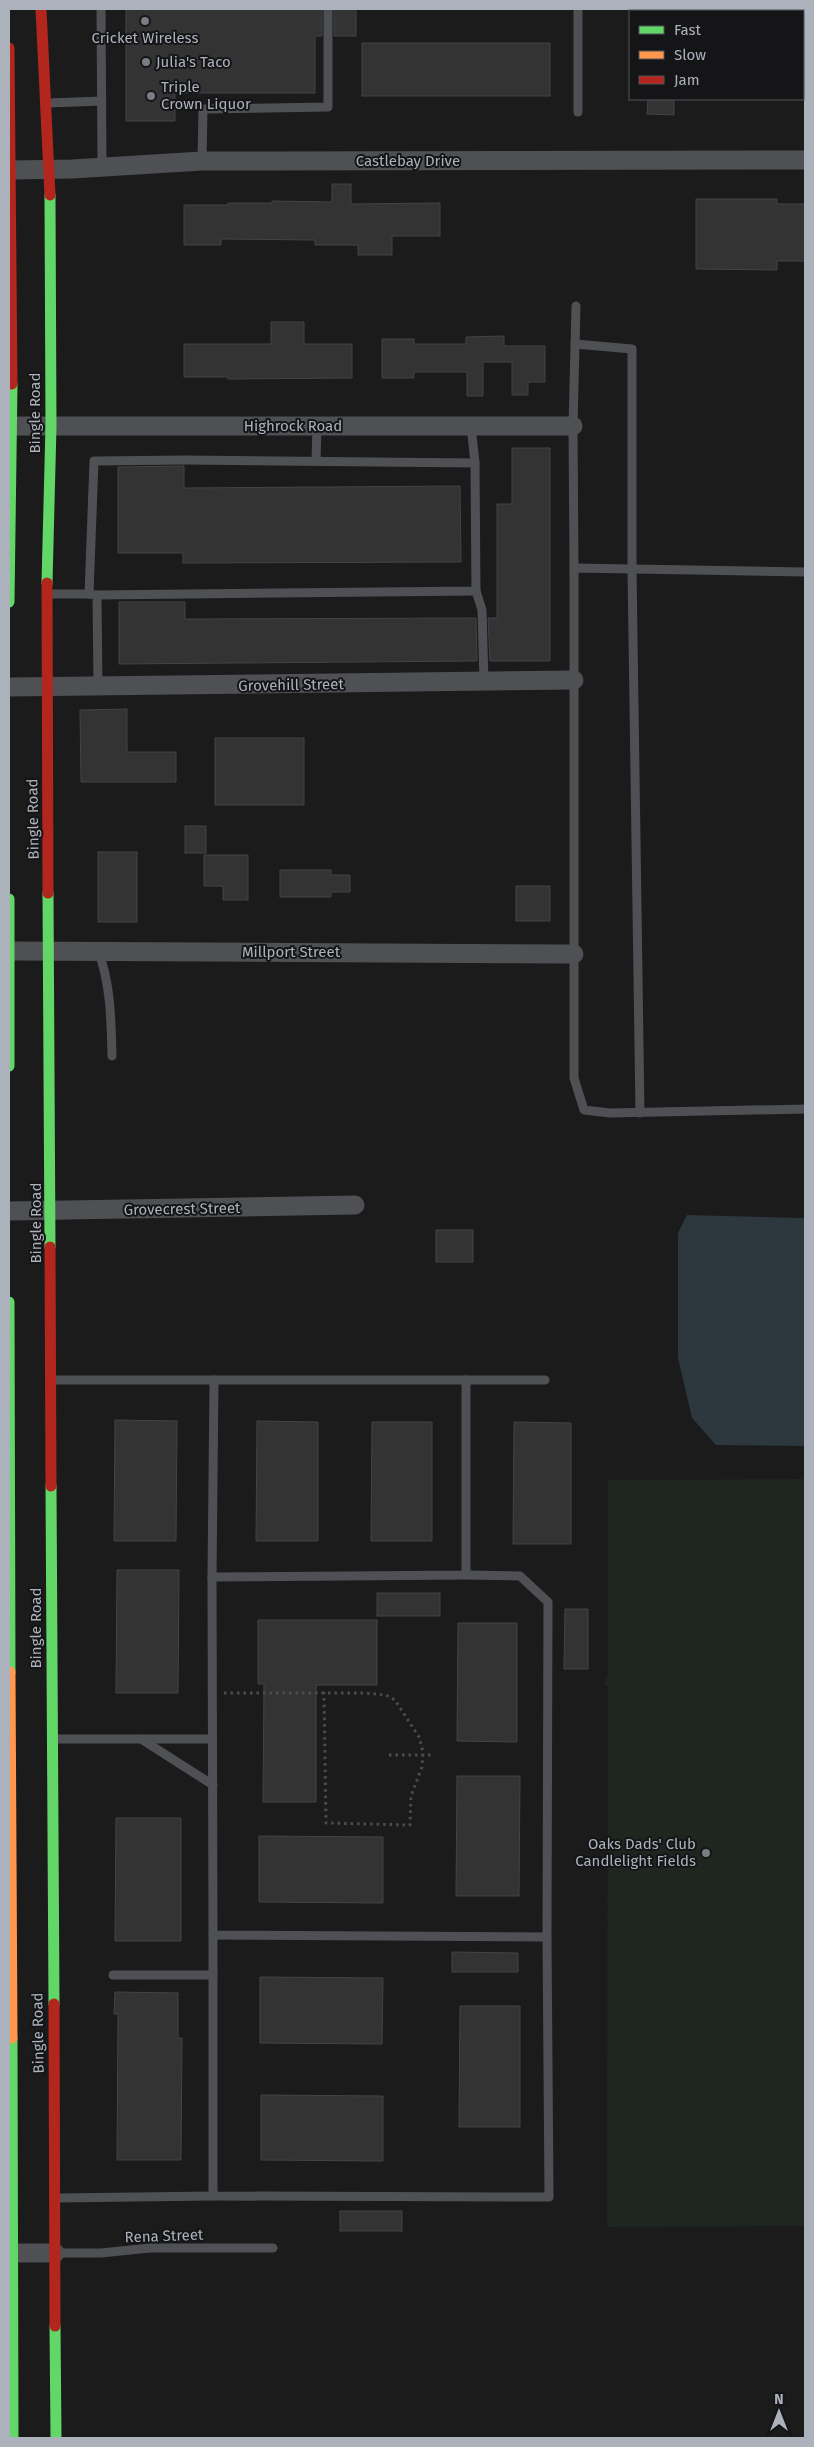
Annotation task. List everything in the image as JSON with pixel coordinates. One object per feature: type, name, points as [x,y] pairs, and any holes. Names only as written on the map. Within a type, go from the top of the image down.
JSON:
[{"type":"main road","name":"Bingle Road","points":[[41,9],[50,170],[51,426],[47,688],[51,1380],[47,1739],[56,2438]]},
{"type":"main road","name":"Bingle Road","points":[[9,48],[12,426],[9,602]]},
{"type":"main road","points":[[9,899],[9,1066]]},
{"type":"main road","name":"Bingle Road","points":[[9,1302],[10,2253],[14,2438]]},
{"type":"main road","points":[[9,1739],[26,1739]]},
{"type":"street","name":"Castlebay Drive","points":[[10,170],[102,168],[202,161],[805,160]]},
{"type":"street","name":"Highrock Road","points":[[12,426],[573,426]]},
{"type":"street","name":"Grovehill Street","points":[[9,687],[484,683],[574,680]]},
{"type":"street","name":"Millport Street","points":[[9,951],[574,954]]},
{"type":"street","name":"Grovecrest Street","points":[[9,1212],[355,1205]]},
{"type":"street","points":[[10,2253],[55,2253]]},
{"type":"lane","points":[[101,9],[102,168]]},
{"type":"lane","points":[[202,161],[203,109],[328,107],[328,9]]},
{"type":"lane","points":[[578,9],[578,112]]},
{"type":"lane","points":[[46,103],[102,101]]},
{"type":"lane","points":[[576,306],[573,426],[574,1078],[584,1110],[610,1113],[640,1113],[805,1109]]},
{"type":"lane","points":[[575,344],[632,349],[632,569],[640,1113]]},
{"type":"lane","points":[[316,461],[317,426]]},
{"type":"lane","points":[[471,426],[475,463],[476,591],[482,610],[484,683]]},
{"type":"lane","points":[[98,687],[93,595],[94,461],[475,463]]},
{"type":"lane","points":[[574,568],[805,572]]},
{"type":"lane","points":[[47,594],[476,591]]},
{"type":"lane","points":[[98,950],[106,972],[112,1056]]},
{"type":"lane","points":[[51,1380],[546,1380]]},
{"type":"lane","points":[[213,2196],[212,1577],[214,1380]]},
{"type":"lane","points":[[466,1380],[466,1575]]},
{"type":"lane","points":[[54,2198],[213,2196],[549,2197],[547,1938],[548,1602],[520,1576],[212,1577]]},
{"type":"lane","points":[[47,1739],[212,1739]]},
{"type":"lane","points":[[141,1739],[212,1785]]},
{"type":"lane","points":[[213,1935],[547,1938]]},
{"type":"lane","points":[[113,1975],[213,1975]]},
{"type":"lane","name":"Rena Street","points":[[55,2253],[100,2253],[150,2248],[273,2248]]},
{"type":"path","points":[[212,1692],[324,1692],[386,1695],[396,1700],[419,1737],[423,1755],[422,1767],[411,1796],[410,1825],[326,1823],[324,1692]]},
{"type":"path","points":[[389,1755],[433,1755]]},
{"type":"shaded area","points":[[687,1215],[805,1218],[805,1446],[716,1445],[692,1418],[678,1358],[678,1233]]},
{"type":"shaded area","name":"Oaks Dads' Club Candlelight Fields","points":[[805,1479],[805,2226],[607,2227],[608,1686],[604,1684],[608,1673],[608,1480]]},
{"type":"building","points":[[126,9],[322,9],[322,36],[315,36],[315,93],[175,93],[175,121],[126,121]]},
{"type":"building","points":[[334,9],[356,9],[356,36],[334,36]]},
{"type":"building","points":[[362,43],[550,43],[550,96],[362,96]]},
{"type":"building","points":[[648,100],[674,100],[674,115],[647,114]]},
{"type":"building","points":[[332,184],[351,184],[351,204],[440,203],[440,236],[392,236],[392,255],[358,255],[358,245],[315,245],[315,240],[221,239],[221,245],[184,245],[184,205],[272,203],[272,201],[332,202]]},
{"type":"building","points":[[696,199],[777,199],[777,204],[805,204],[805,261],[777,261],[777,270],[696,269]]},
{"type":"building","points":[[271,322],[304,322],[304,344],[352,344],[352,378],[228,379],[228,377],[184,377],[184,344],[271,344]]},
{"type":"building","points":[[504,336],[504,346],[545,346],[545,382],[528,382],[528,395],[512,395],[512,362],[483,362],[483,396],[467,396],[467,372],[414,372],[414,378],[382,378],[382,339],[414,339],[414,344],[466,344],[466,337]]},
{"type":"building","points":[[512,448],[550,448],[550,661],[490,661],[488,618],[497,618],[497,504],[512,504]]},
{"type":"building","points":[[184,466],[184,488],[460,486],[461,562],[183,563],[183,553],[118,553],[118,467]]},
{"type":"building","points":[[119,602],[185,602],[185,619],[476,618],[477,661],[119,664]]},
{"type":"building","points":[[127,709],[127,752],[176,752],[176,782],[81,782],[80,710]]},
{"type":"building","points":[[215,738],[304,738],[304,805],[215,805]]},
{"type":"building","points":[[185,826],[206,826],[206,853],[185,853]]},
{"type":"building","points":[[98,852],[137,852],[137,922],[98,922]]},
{"type":"building","points":[[204,855],[248,855],[248,900],[223,900],[223,886],[204,886]]},
{"type":"building","points":[[280,870],[331,870],[331,875],[350,875],[350,892],[331,892],[331,897],[280,897]]},
{"type":"building","points":[[516,886],[550,886],[550,921],[516,921]]},
{"type":"building","points":[[436,1230],[473,1230],[473,1262],[436,1262]]},
{"type":"building","points":[[115,1420],[177,1421],[176,1541],[114,1541]]},
{"type":"building","points":[[257,1421],[318,1422],[318,1541],[256,1541]]},
{"type":"building","points":[[372,1422],[432,1422],[432,1541],[371,1541]]},
{"type":"building","points":[[514,1422],[571,1423],[571,1544],[513,1544]]},
{"type":"building","points":[[117,1570],[179,1570],[178,1693],[116,1693]]},
{"type":"building","points":[[377,1593],[440,1593],[440,1616],[377,1616]]},
{"type":"building","points":[[565,1609],[588,1609],[588,1669],[564,1669]]},
{"type":"building","points":[[258,1620],[377,1620],[377,1685],[316,1685],[316,1802],[263,1802],[264,1684],[258,1684]]},
{"type":"building","points":[[458,1623],[517,1623],[517,1742],[457,1741]]},
{"type":"building","points":[[457,1776],[520,1776],[519,1896],[456,1896]]},
{"type":"building","points":[[116,1818],[181,1818],[181,1941],[115,1941]]},
{"type":"building","points":[[259,1836],[383,1837],[383,1903],[259,1902]]},
{"type":"building","points":[[452,1952],[518,1953],[518,1972],[452,1972]]},
{"type":"building","points":[[260,1977],[383,1978],[382,2044],[260,2043]]},
{"type":"building","points":[[115,1992],[178,1993],[178,2038],[182,2038],[181,2160],[117,2160],[118,2014],[114,2014]]},
{"type":"building","points":[[460,2006],[520,2006],[520,2127],[459,2127]]},
{"type":"building","points":[[261,2095],[383,2096],[383,2161],[261,2160]]},
{"type":"building","points":[[340,2211],[402,2211],[402,2231],[340,2231]]},
{"type":"traffic: fast","points":[[47,583],[51,426],[50,195]]},
{"type":"traffic: fast","points":[[9,602],[12,384]]},
{"type":"traffic: fast","points":[[48,893],[50,1247]]},
{"type":"traffic: fast","points":[[9,899],[9,1066]]},
{"type":"traffic: fast","points":[[9,1302],[10,1672]]},
{"type":"traffic: fast","points":[[51,1486],[54,2004]]},
{"type":"traffic: fast","points":[[12,2038],[13,2438]]},
{"type":"traffic: fast","points":[[55,2326],[56,2438]]},
{"type":"traffic: slow","points":[[10,1672],[12,2038]]},
{"type":"traffic: jam","points":[[41,9],[50,195]]},
{"type":"traffic: jam","points":[[9,48],[12,384]]},
{"type":"traffic: jam","points":[[47,583],[48,893]]},
{"type":"traffic: jam","points":[[50,1247],[51,1486]]},
{"type":"traffic: jam","points":[[54,2004],[55,2326]]},
{"type":"place","name":"Cricket Wireless","points":[[145,21]]},
{"type":"place","name":"Julia's Taco","points":[[146,62]]},
{"type":"place","name":"Triple Crown Liquor","points":[[151,96]]},
{"type":"place","name":"Oaks Dads' Club Candlelight Fields","points":[[706,1853]]}]
